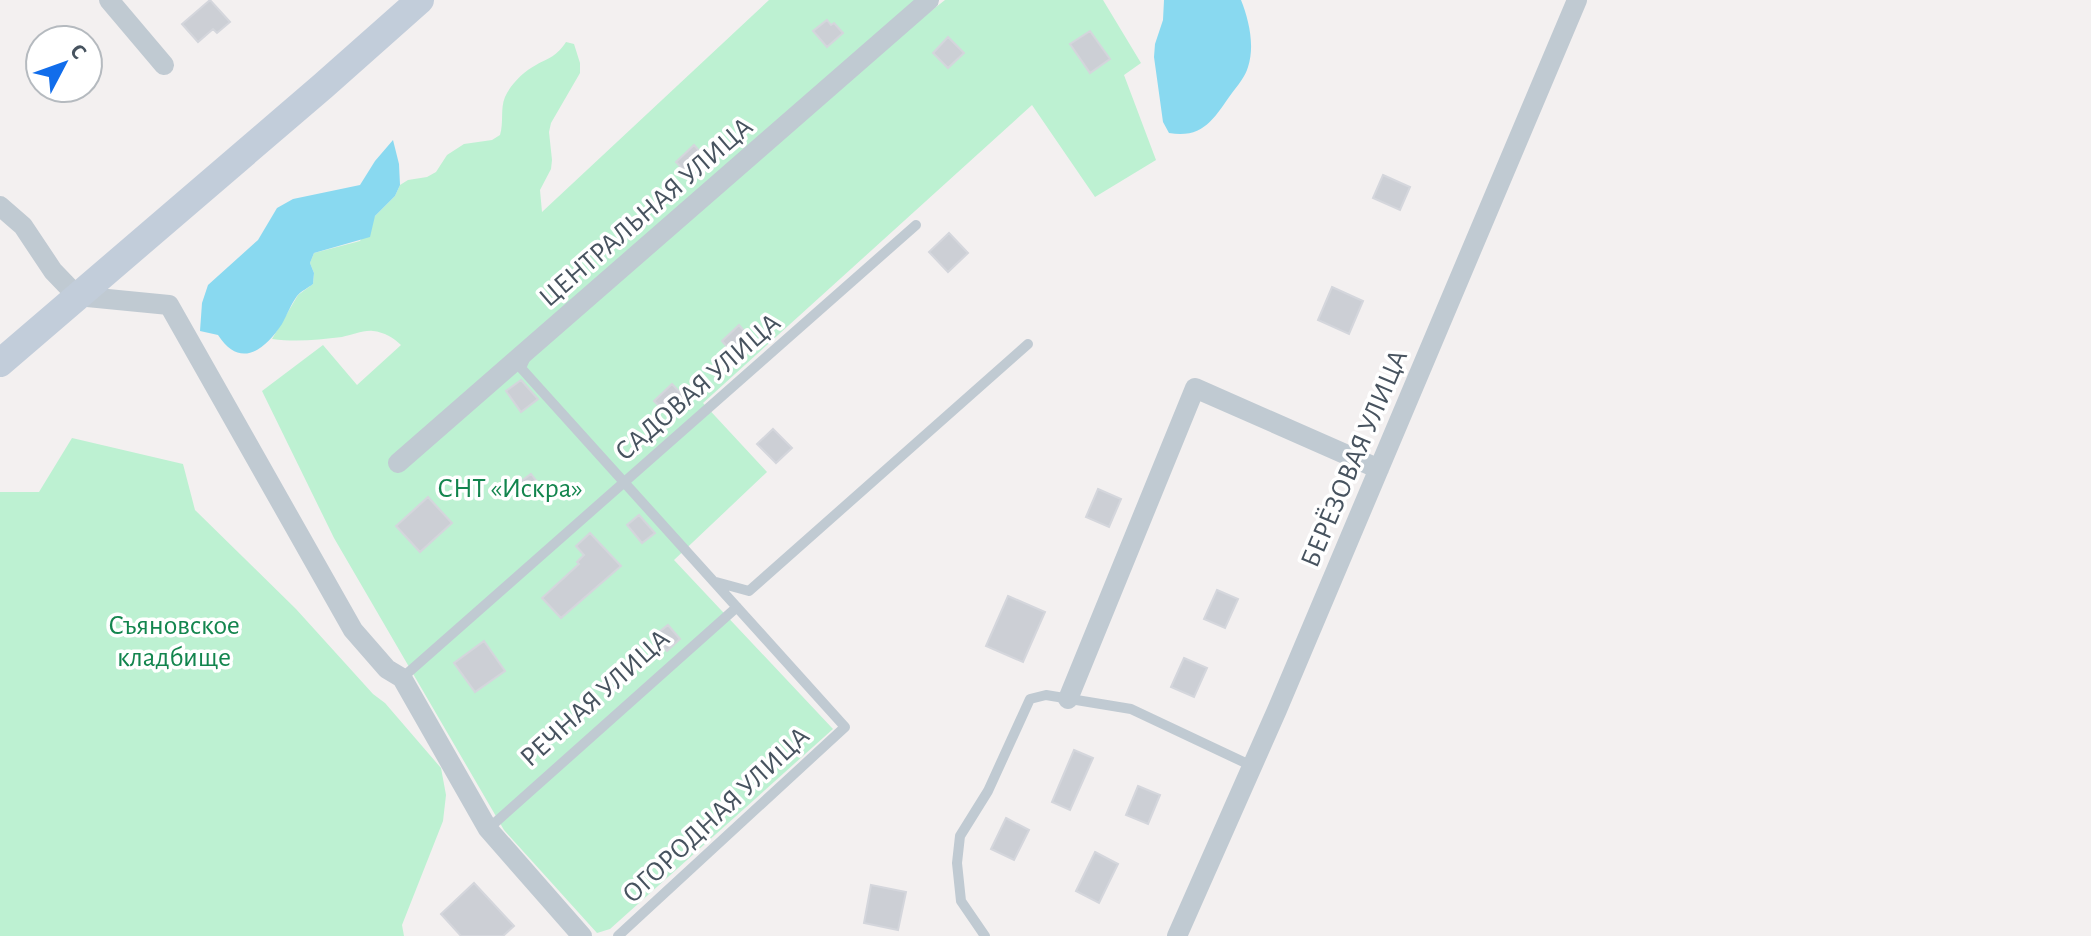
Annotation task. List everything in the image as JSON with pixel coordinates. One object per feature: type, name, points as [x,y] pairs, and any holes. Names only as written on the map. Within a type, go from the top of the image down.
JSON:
[{"type":"main road","points":[[0,363],[300,107],[420,0]]},
{"type":"street","points":[[109,0],[164,65]]},
{"type":"street","name":"ЦЕНТРАЛЬНАЯ УЛИЦА","points":[[398,463],[929,0]]},
{"type":"street","name":"БЕРЁЗОВАЯ УЛИЦА","points":[[1177,936],[1577,0]]},
{"type":"street","points":[[0,206],[23,226],[53,271],[77,296],[169,305],[353,630],[387,669],[402,678],[488,829],[582,936]]},
{"type":"street","points":[[1068,699],[1195,388],[1379,469]]},
{"type":"lane","name":"САДОВАЯ УЛИЦА","points":[[402,678],[916,225]]},
{"type":"lane","points":[[715,582],[749,591],[1028,344]]},
{"type":"lane","points":[[528,351],[521,368],[737,607]]},
{"type":"lane","name":"ОГОРОДНАЯ УЛИЦА","points":[[618,936],[845,727],[737,607]]},
{"type":"lane","name":"РЕЧНАЯ УЛИЦА","points":[[488,829],[737,607]]},
{"type":"lane","points":[[985,936],[961,901],[957,863],[960,836],[988,791],[1030,699],[1046,695],[1131,709],[1252,766]]},
{"type":"green space","name":"СНТ «Искра»","points":[[769,0],[914,0],[926,15],[945,0],[1103,0],[1141,63],[1124,75],[1156,160],[1095,197],[1032,105],[703,403],[767,472],[674,560],[833,729],[610,929],[597,933],[504,830],[334,538],[262,391],[323,345],[357,385],[401,345],[373,331],[315,340],[272,339],[298,295],[313,284],[314,273],[310,263],[314,253],[360,241],[400,185],[436,172],[447,155],[464,144],[492,140],[500,135],[505,97],[527,71],[556,54],[566,42],[574,44],[580,73],[551,123],[552,160],[551,169],[540,190],[542,212]]},
{"type":"green space","name":"Съяновское кладбище","points":[[72,438],[183,464],[195,510],[296,609],[373,694],[385,703],[441,768],[446,795],[443,821],[402,925],[404,936],[0,936],[0,492],[39,492]]},
{"type":"water","points":[[1164,0],[1241,0],[1249,24],[1251,50],[1245,74],[1207,125],[1191,133],[1169,133],[1163,122],[1154,57],[1163,20]]},
{"type":"water","points":[[393,140],[400,185],[395,196],[375,216],[370,237],[314,253],[310,263],[314,273],[313,284],[297,296],[268,342],[243,354],[226,345],[218,335],[200,331],[202,303],[208,285],[258,240],[277,208],[293,199],[360,185]]},
{"type":"building","points":[[210,0],[230,22],[217,33],[213,29],[198,42],[182,24]]},
{"type":"building","points":[[827,20],[843,33],[827,47],[813,31]]},
{"type":"building","points":[[1090,31],[1110,59],[1090,73],[1070,44]]},
{"type":"building","points":[[948,37],[964,53],[948,68],[933,53]]},
{"type":"building","points":[[694,145],[707,160],[689,176],[676,162]]},
{"type":"building","points":[[1383,175],[1410,187],[1400,210],[1373,198]]},
{"type":"building","points":[[949,233],[968,253],[948,272],[929,252]]},
{"type":"building","points":[[1332,287],[1363,301],[1349,334],[1318,320]]},
{"type":"building","points":[[739,325],[756,345],[739,360],[722,341]]},
{"type":"building","points":[[521,380],[538,399],[521,412],[506,391]]},
{"type":"building","points":[[672,384],[687,400],[669,416],[654,401]]},
{"type":"building","points":[[773,429],[792,448],[776,463],[757,444]]},
{"type":"building","points":[[531,474],[542,488],[530,497],[520,482]]},
{"type":"building","points":[[1098,489],[1121,499],[1109,527],[1086,517]]},
{"type":"building","points":[[428,497],[452,523],[420,552],[396,526]]},
{"type":"building","points":[[639,515],[655,533],[642,543],[627,525]]},
{"type":"building","points":[[590,533],[621,566],[561,618],[542,598],[579,564],[577,562],[584,555],[576,546]]},
{"type":"building","points":[[1217,590],[1238,599],[1225,628],[1204,619]]},
{"type":"building","points":[[1008,596],[1045,612],[1023,662],[986,646]]},
{"type":"building","points":[[668,625],[680,639],[667,651],[654,636]]},
{"type":"building","points":[[484,641],[505,671],[475,692],[454,663]]},
{"type":"building","points":[[1184,658],[1207,668],[1194,697],[1171,687]]},
{"type":"building","points":[[1074,750],[1093,758],[1070,810],[1052,802]]},
{"type":"building","points":[[1138,786],[1160,795],[1148,824],[1126,815]]},
{"type":"building","points":[[1006,818],[1029,830],[1014,860],[991,849]]},
{"type":"building","points":[[1095,852],[1118,864],[1099,903],[1076,891]]},
{"type":"building","points":[[474,883],[514,926],[503,936],[461,936],[441,914]]},
{"type":"building","points":[[871,885],[906,892],[898,930],[864,923]]}]
